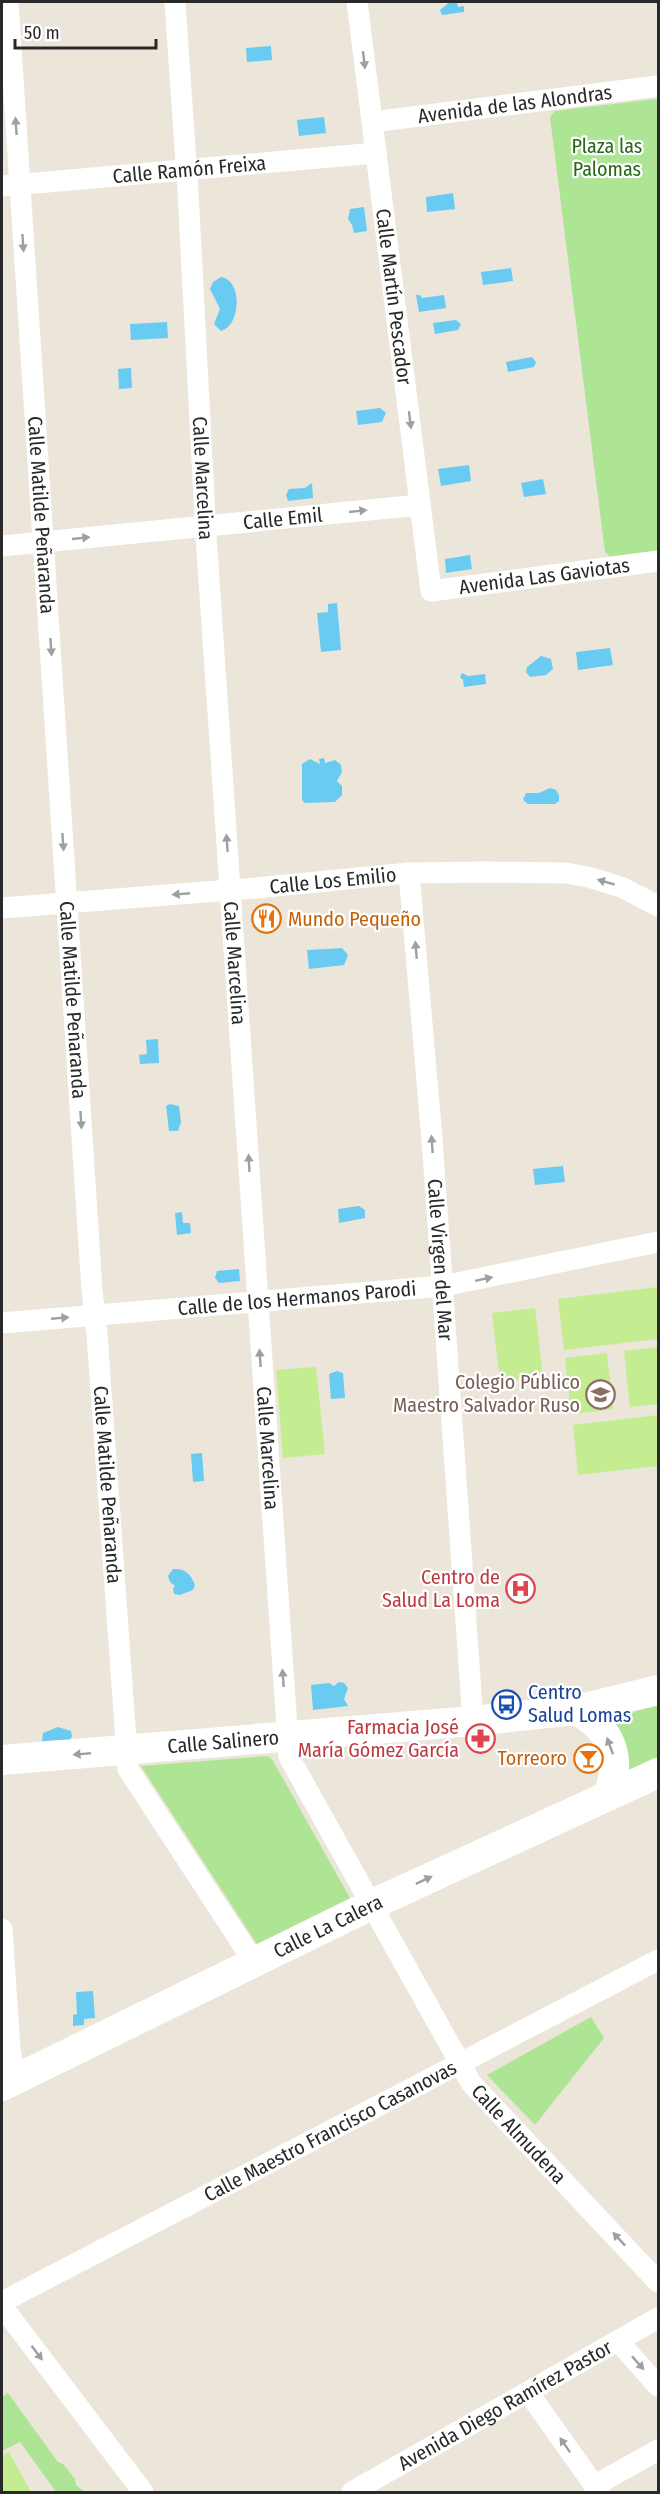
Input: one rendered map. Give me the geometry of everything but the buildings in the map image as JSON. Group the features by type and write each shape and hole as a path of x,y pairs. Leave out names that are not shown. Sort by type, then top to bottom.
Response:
{"main road":[{"name":"Calle Salinero","path":"2,1760 473,1721 576,1710 658,1690"},
{"path":"576,1710 589,1717 608,1739 615,1768 608,1796"},
{"name":"Calle La Calera","path":"11,2082 371,1905 658,1773"}],"street":[{"name":"Calle Matilde Peñaranda","path":"8,2 10,185 44,542 94,1315 128,1769 254,1962"},
{"name":"Calle Marcelina","path":"175,2 187,170 205,526 289,1757 371,1905"},
{"name":"Calle Martín Pescador","path":"357,2 431,591"},
{"name":"Avenida de las Alondras","path":"372,122 658,86"},
{"name":"Calle Ramón Freixa","path":"10,185 376,153"},
{"name":"Calle Emil","path":"2,546 420,505"},
{"name":"Avenida Las Gaviotas","path":"431,591 658,561"},
{"name":"Calle Los Emilio","path":"2,909 409,873 566,873 614,884 658,906"},
{"name":"Calle Virgen del Mar","path":"409,873 443,1286 473,1721"},
{"name":"Calle de los Hermanos Parodi","path":"2,1323 443,1286 658,1242"},
{"name":"Calle Almudena","path":"371,1905 471,2083 658,2282"},
{"path":"2,1929 13,2067 11,2082"},
{"name":"Calle Maestro Francisco Casanovas","path":"2,2304 658,1960"},
{"path":"2,2304 143,2493"},
{"name":"Avenida Diego Ramírez Pastor","path":"352,2493 658,2318"},
{"path":"618,2341 658,2385"},
{"path":"528,2392 596,2489 658,2450"}],"green space":[{"name":"Plaza las Palomas","path":"658,100 658,551 610,557 605,552 550,117 555,111"},
{"path":"658,1287 658,1339 564,1350 558,1299"},
{"path":"535,1308 543,1376 500,1381 492,1313"},
{"path":"658,1347 658,1404 630,1407 624,1351"},
{"path":"607,1353 613,1409 571,1414 565,1358"},
{"path":"316,1367 325,1454 283,1458 276,1370"},
{"path":"658,1415 658,1466 578,1475 573,1425"},
{"path":"658,1703 658,1764 623,1780 602,1717"},
{"path":"268,1756 272,1759 350,1898 257,1944 141,1766"},
{"path":"591,2017 604,2038 535,2125 487,2075"},
{"path":"8,2393 58,2462 63,2464 75,2479 76,2485 85,2492 56,2492 20,2442 2,2451 2,2397"},
{"path":"9,2452 31,2492 2,2492 2,2456"}],"water":[{"path":"450,2 457,2 458,7 464,6 464,12 442,15 440,10"},
{"path":"271,46 272,60 247,62 246,48"},
{"path":"324,117 326,133 299,136 297,120"},
{"path":"453,193 455,209 427,212 426,197"},
{"path":"364,207 367,231 354,233 348,219 350,209"},
{"path":"511,268 513,281 483,285 481,272"},
{"path":"221,277 233,286 237,303 233,321 221,331 214,324 220,309 210,289 213,282"},
{"path":"416,295 422,298 444,295 446,308 419,312"},
{"path":"456,320 461,324 458,330 435,334 433,323"},
{"path":"167,322 168,338 131,340 130,324"},
{"path":"532,357 536,362 534,367 508,372 506,362"},
{"path":"131,368 132,388 119,389 118,369"},
{"path":"380,408 386,413 382,422 358,425 356,411"},
{"path":"469,465 471,481 441,486 438,469"},
{"path":"543,479 546,494 524,497 521,483"},
{"path":"312,483 313,498 288,501 286,495 289,489 305,488"},
{"path":"470,555 472,569 446,573 445,559"},
{"path":"337,603 341,650 321,652 317,613 328,612 328,604"},
{"path":"610,648 613,665 578,670 576,652"},
{"path":"541,656 551,659 553,669 546,675 530,677 526,672 527,667"},
{"path":"462,673 468,676 485,674 486,684 464,687 460,677"},
{"path":"324,758 325,763 335,760 341,765 342,772 337,781 342,786 342,795 335,802 305,803 302,800 302,764 310,759 320,764 319,759"},
{"path":"550,788 556,790 559,795 559,801 555,804 528,804 523,800 526,793 539,793"},
{"path":"342,948 348,955 344,965 309,969 307,950"},
{"path":"158,1039 159,1063 140,1064 139,1055 147,1054 146,1040"},
{"path":"170,1104 179,1106 181,1122 178,1131 169,1131 166,1106"},
{"path":"563,1166 565,1182 535,1185 533,1169"},
{"path":"359,1206 365,1210 365,1218 339,1223 338,1209"},
{"path":"182,1212 183,1223 190,1223 191,1233 177,1235 175,1213"},
{"path":"239,1269 240,1281 219,1283 215,1278 217,1271"},
{"path":"337,1371 343,1373 345,1398 331,1399 329,1374"},
{"path":"202,1453 204,1481 193,1482 191,1454"},
{"path":"173,1569 184,1571 192,1578 195,1585 193,1590 180,1595 174,1594 175,1586 170,1582 168,1576"},
{"path":"339,1682 344,1683 348,1688 344,1699 348,1706 313,1710 311,1685 329,1683 334,1686"},
{"path":"58,1727 71,1731 70,1740 42,1741 43,1733"},
{"path":"93,1991 95,2018 84,2019 84,2025 73,2026 73,2015 77,2014 76,1992"}],"place":[{"name":"Mundo Pequeño","path":"267,919"},
{"name":"Colegio Público Maestro Salvador Ruso","path":"601,1394"},
{"name":"Centro de Salud La Loma","path":"521,1589"},
{"name":"Centro Salud Lomas","path":"507,1704"},
{"name":"Farmacia José María Gómez García","path":"480,1739"},
{"name":"Torreoro","path":"588,1758"}]}
